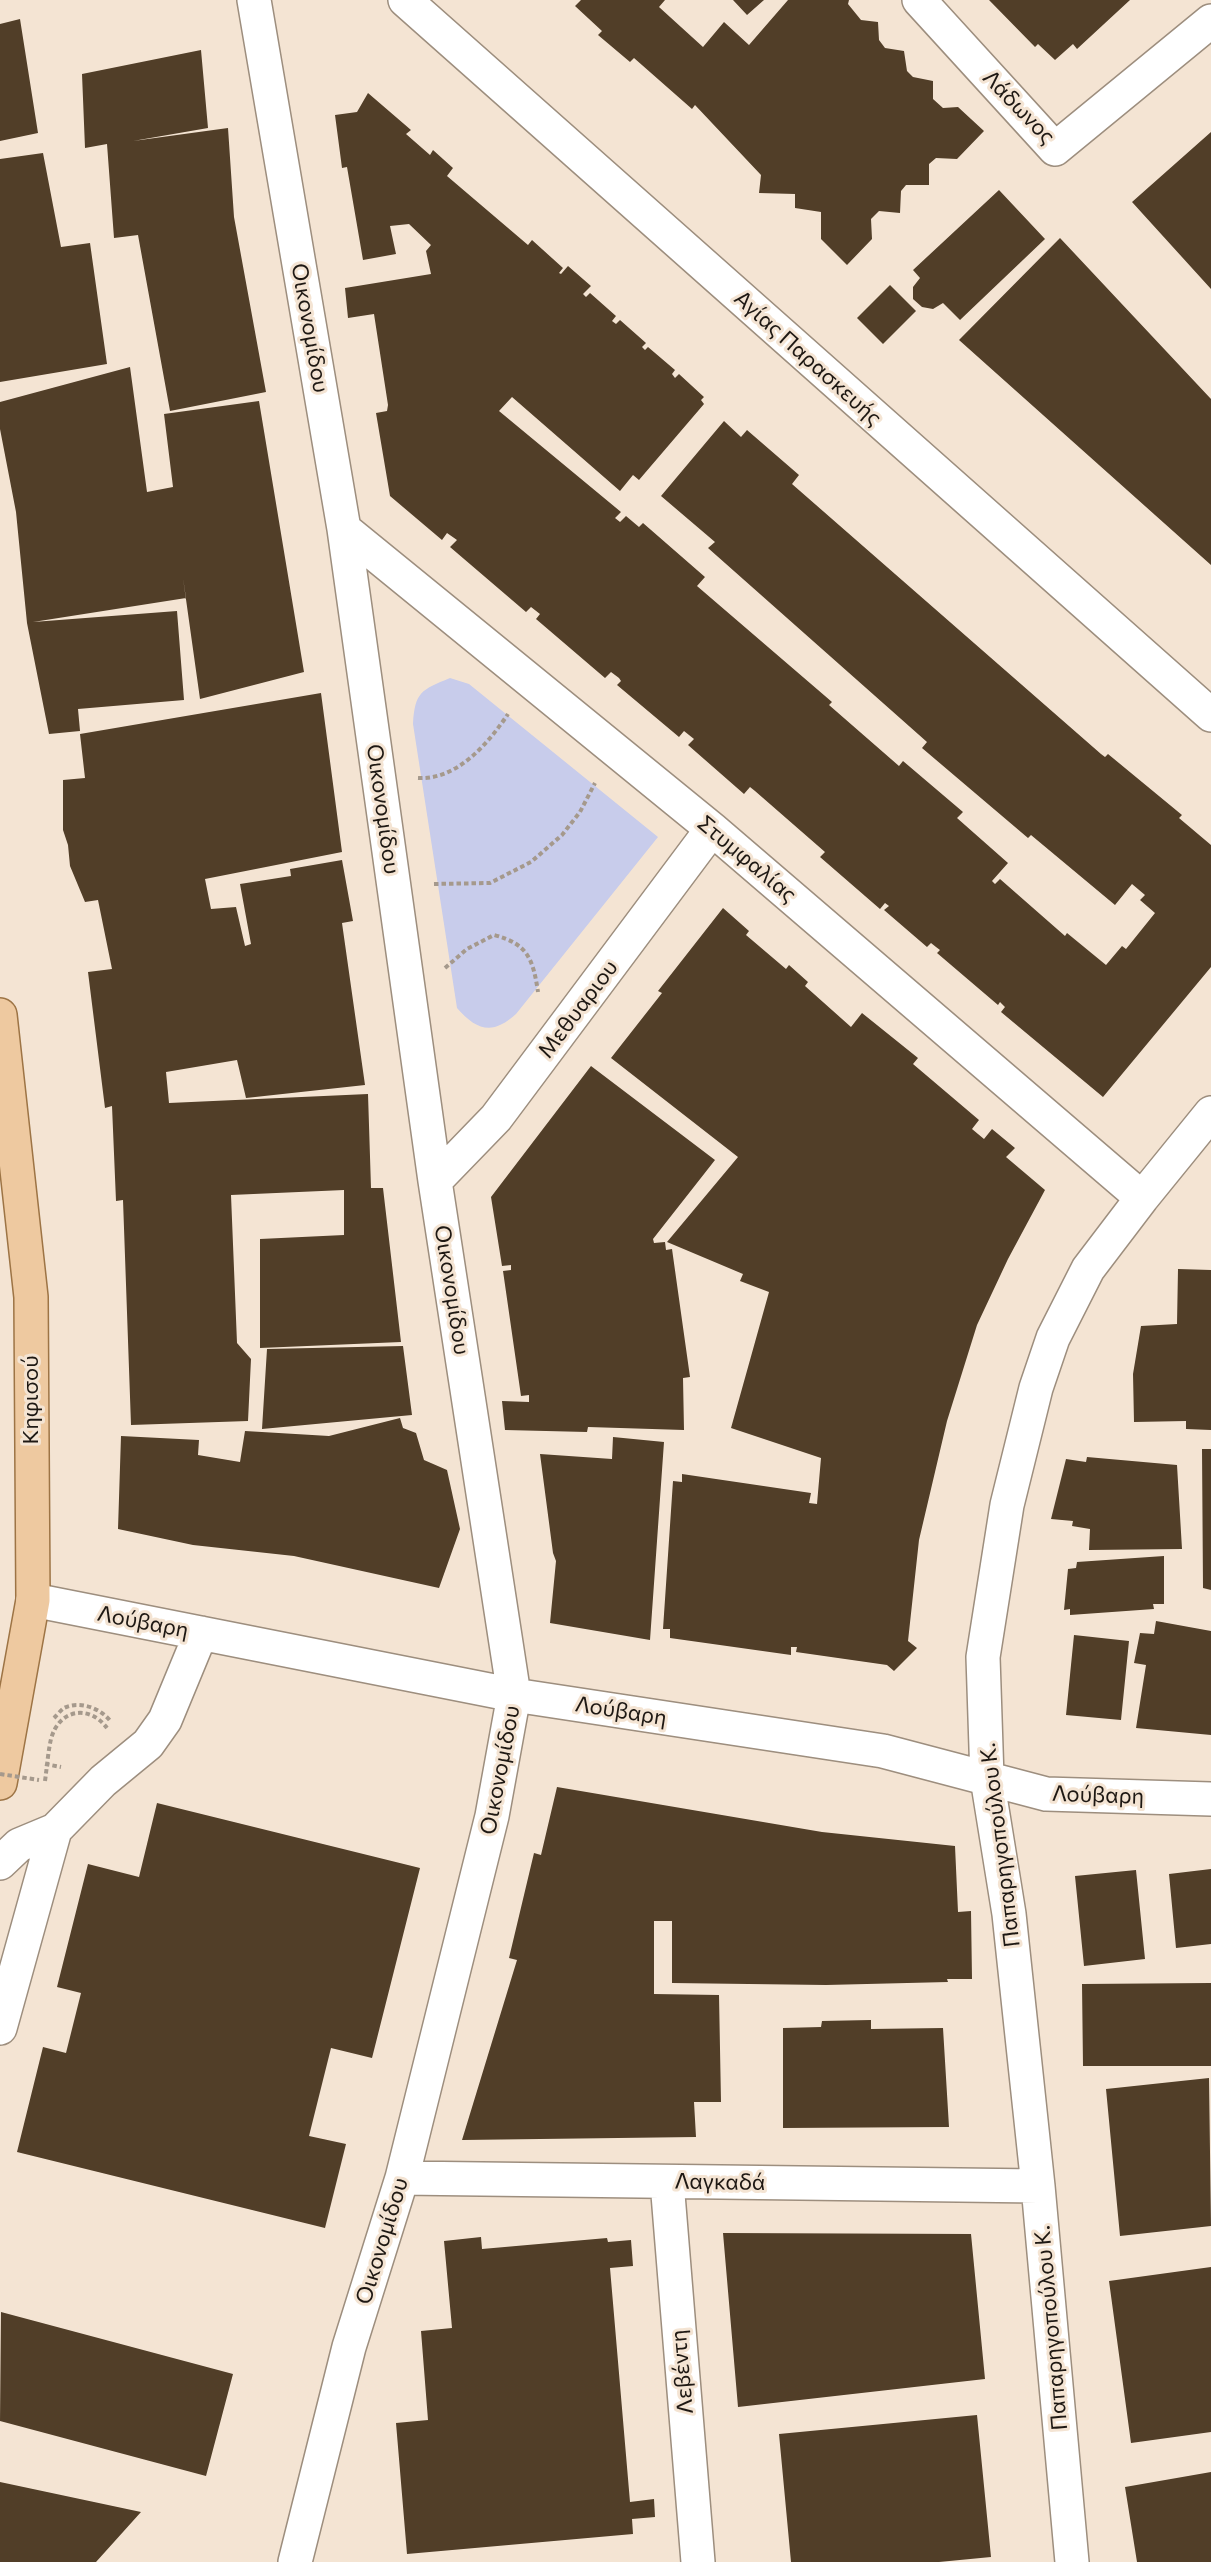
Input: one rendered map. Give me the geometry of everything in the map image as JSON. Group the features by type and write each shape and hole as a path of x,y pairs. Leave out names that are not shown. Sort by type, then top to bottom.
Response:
{"main road":[{"name":"Κηφισού","path":"0,1016 31,1297 33,1600 0,1783"}],"street":[{"name":"Οικονομίδου","path":"254,0 344,529 435,1181 514,1695 492,1816 402,2178 350,2347 295,2562"},
{"name":"Αγίας Παρασκευής","path":"405,0 1211,716"},
{"name":"Λάδωνος","path":"919,0 1055,150 1211,21"},
{"name":"Στυμφαλίας","path":"344,529 712,829 1142,1198"},
{"name":"Μεθυαριου","path":"435,1181 496,1118 712,829"},
{"name":"Παπαρηγοπούλου Κ.","path":"1072,2562 1038,2186 1008,1914 987,1778 983,1658 1007,1505 1036,1388 1053,1338 1088,1269 1211,1113"},
{"name":"Λούβαρη","path":"33,1600 514,1695 883,1751 1046,1794 1211,1800"},
{"path":"0,1863 19,1845 55,1830 103,1781 136,1755 160,1728 181,1685 201,1633"},
{"path":"0,2028 55,1830"},
{"name":"Λαγκαδά","path":"402,2178 1038,2186"},
{"name":"Λεβέντη","path":"667,2182 698,2562"}],"path":[{"path":"376,763 403,777 430,779 459,768 503,722 515,703 525,677"},
{"path":"392,875 422,884 490,883 531,862 562,835 580,812 598,778 610,746"},
{"path":"410,1001 467,949 494,935 512,940 525,951 534,966 538,993 537,1003"},
{"path":"38,1790 48,1730 52,1720 64,1708 79,1705 92,1708 106,1714 115,1728"},
{"path":"45,1784 51,1737 59,1723 69,1713 78,1711 88,1713 101,1720 108,1729"},
{"path":"47,1772 58,1773"},
{"path":"0,1774 39,1780"}],"shaded area":[{"path":"450,678 469,684 658,837 516,1014 500,1025 485,1028 471,1022 457,1008 413,724 416,705 421,694 426,689"}],"building":[{"path":"581,0 665,0 659,7 703,47 724,22 749,45 788,0 849,0 848,4 861,20 878,22 879,40 885,48 904,51 907,71 913,77 933,81 933,99 943,108 958,107 984,131 957,159 936,158 929,164 929,185 906,185 901,191 900,213 879,211 871,219 872,239 847,265 821,239 821,212 795,208 795,194 759,193 761,175 695,105 692,109 634,58 630,62 598,35 602,31 575,6"},
{"path":"733,0 764,0 747,15"},
{"path":"989,0 1130,0 1077,49 1073,44 1055,60 1038,44 1035,47"},
{"path":"20,19 38,133 0,141 0,24"},
{"path":"201,50 208,128 133,141 228,128 234,217 266,392 170,411 138,235 114,238 107,144 85,148 82,74"},
{"path":"368,93 411,130 406,134 430,155 433,150 453,168 447,176 528,245 532,240 563,268 559,273 561,274 568,266 591,286 583,294 586,297 590,293 616,316 612,321 616,324 620,320 646,343 642,347 645,350 648,347 675,370 672,374 675,378 679,374 704,397 701,400 704,404 639,480 633,475 620,491 512,397 499,411 621,512 615,518 620,522 626,516 639,527 643,523 705,577 697,586 832,702 829,705 899,766 903,761 963,812 957,818 1008,863 992,881 995,884 1000,879 1065,936 1067,933 1106,965 1122,946 1126,949 1155,913 1140,900 1145,895 1132,884 1115,905 1031,835 1028,838 922,748 927,742 708,548 715,542 661,496 724,421 741,437 747,430 799,475 792,484 1101,754 1105,757 1108,754 1182,815 1179,818 1211,845 1211,967 1103,1097 1001,1012 1005,1007 1000,1002 998,1005 937,953 940,950 931,943 927,947 884,910 889,906 885,903 880,909 820,857 825,852 755,791 750,787 744,794 688,745 694,739 684,731 679,737 617,685 621,681 611,672 605,678 536,619 540,614 531,607 526,612 450,547 457,540 447,533 442,540 390,496 376,413 387,411 388,405 374,314 348,318 345,288 431,274 426,251 431,245 409,224 390,226 396,254 363,260 347,167 342,168 335,115 357,112"},
{"path":"1211,132 1211,289 1132,202"},
{"path":"43,153 61,247 90,243 107,364 0,382 0,159"},
{"path":"999,190 1045,239 960,320 943,303 933,309 922,307 913,299 913,287 920,278 913,270"},
{"path":"1060,238 1211,399 1211,565 959,340"},
{"path":"890,285 916,311 883,344 857,318"},
{"path":"130,367 147,492 173,487 164,414 259,401 304,672 200,699 186,598 33,622 177,611 184,700 78,709 80,731 49,734 27,623 16,512 0,429 0,402"},
{"path":"321,693 342,852 205,879 211,909 236,907 245,946 251,944 240,884 291,876 290,869 342,860 353,921 342,923 365,1085 246,1098 237,1060 166,1072 169,1103 368,1094 371,1188 383,1188 401,1342 260,1348 260,1239 344,1235 344,1190 231,1195 237,1343 251,1359 248,1421 131,1425 123,1200 116,1201 112,1106 105,1108 88,972 112,969 98,900 85,902 70,866 68,845 63,830 63,780 85,778 80,734"},
{"path":"723,908 749,931 746,935 786,969 789,965 808,982 805,986 851,1027 862,1013 918,1058 913,1064 979,1120 972,1129 984,1139 992,1129 1015,1148 1006,1157 1045,1190 1008,1259 977,1325 947,1421 919,1540 908,1641 917,1648 894,1671 887,1665 796,1652 797,1647 791,1647 791,1655 670,1638 670,1629 663,1629 673,1481 682,1482 682,1474 811,1493 809,1503 817,1504 821,1458 731,1428 769,1292 740,1281 743,1274 667,1242 738,1157 611,1058 662,993 658,991"},
{"path":"591,1066 715,1160 653,1239 654,1243 665,1242 666,1250 672,1249 690,1377 683,1378 684,1430 588,1427 587,1432 505,1430 502,1401 529,1402 529,1395 521,1396 503,1271 511,1270 511,1265 502,1266 491,1197"},
{"path":"1178,1269 1211,1270 1211,1430 1186,1429 1186,1421 1134,1422 1133,1374 1141,1326 1177,1324"},
{"path":"403,1346 412,1415 262,1429 267,1349"},
{"path":"400,1418 403,1428 416,1433 424,1460 447,1470 460,1529 439,1588 294,1556 193,1545 118,1529 121,1436 199,1440 198,1455 240,1462 245,1431 329,1436"},
{"path":"613,1437 664,1442 650,1640 550,1623 556,1561 540,1454 612,1459"},
{"path":"1202,1449 1211,1449 1211,1590 1203,1588"},
{"path":"1087,1457 1177,1465 1182,1549 1089,1550 1090,1529 1072,1526 1073,1521 1051,1519 1066,1459 1086,1462"},
{"path":"1164,1556 1164,1604 1153,1604 1154,1609 1070,1615 1070,1609 1064,1610 1068,1569 1076,1568 1077,1562"},
{"path":"1156,1621 1211,1631 1211,1735 1136,1728 1146,1665 1134,1663 1140,1633 1154,1634"},
{"path":"1074,1635 1129,1641 1121,1720 1066,1715"},
{"path":"557,1787 822,1832 955,1846 958,1912 971,1911 972,1979 947,1979 948,1982 826,1985 672,1983 672,1921 654,1921 654,1994 719,1995 721,2102 694,2102 696,2137 462,2140 517,1960 509,1958 534,1853 541,1855"},
{"path":"157,1803 420,1868 372,2058 331,2048 309,2136 346,2144 325,2228 17,2152 43,2047 66,2053 81,1993 57,1987 88,1864 139,1877"},
{"path":"1211,1869 1211,1944 1176,1948 1169,1874"},
{"path":"1136,1870 1145,1959 1084,1966 1075,1876"},
{"path":"1211,1983 1211,2066 1083,2066 1082,1984"},
{"path":"871,2020 871,2029 943,2028 949,2127 783,2128 783,2028 821,2027 822,2021"},
{"path":"1209,2078 1211,2226 1120,2236 1106,2089"},
{"path":"723,2233 971,2234 985,2379 738,2407"},
{"path":"481,2237 482,2249 607,2238 608,2242 631,2240 633,2266 610,2268 630,2502 654,2499 655,2517 632,2519 633,2534 407,2554 396,2423 428,2420 421,2331 452,2328 444,2241"},
{"path":"1211,2267 1211,2432 1131,2443 1109,2281"},
{"path":"1,2312 233,2374 206,2476 0,2421"},
{"path":"977,2415 991,2557 939,2562 791,2562 779,2434"},
{"path":"1211,2472 1211,2562 1137,2562 1125,2487"},
{"path":"0,2482 141,2512 96,2562 0,2562"}]}
